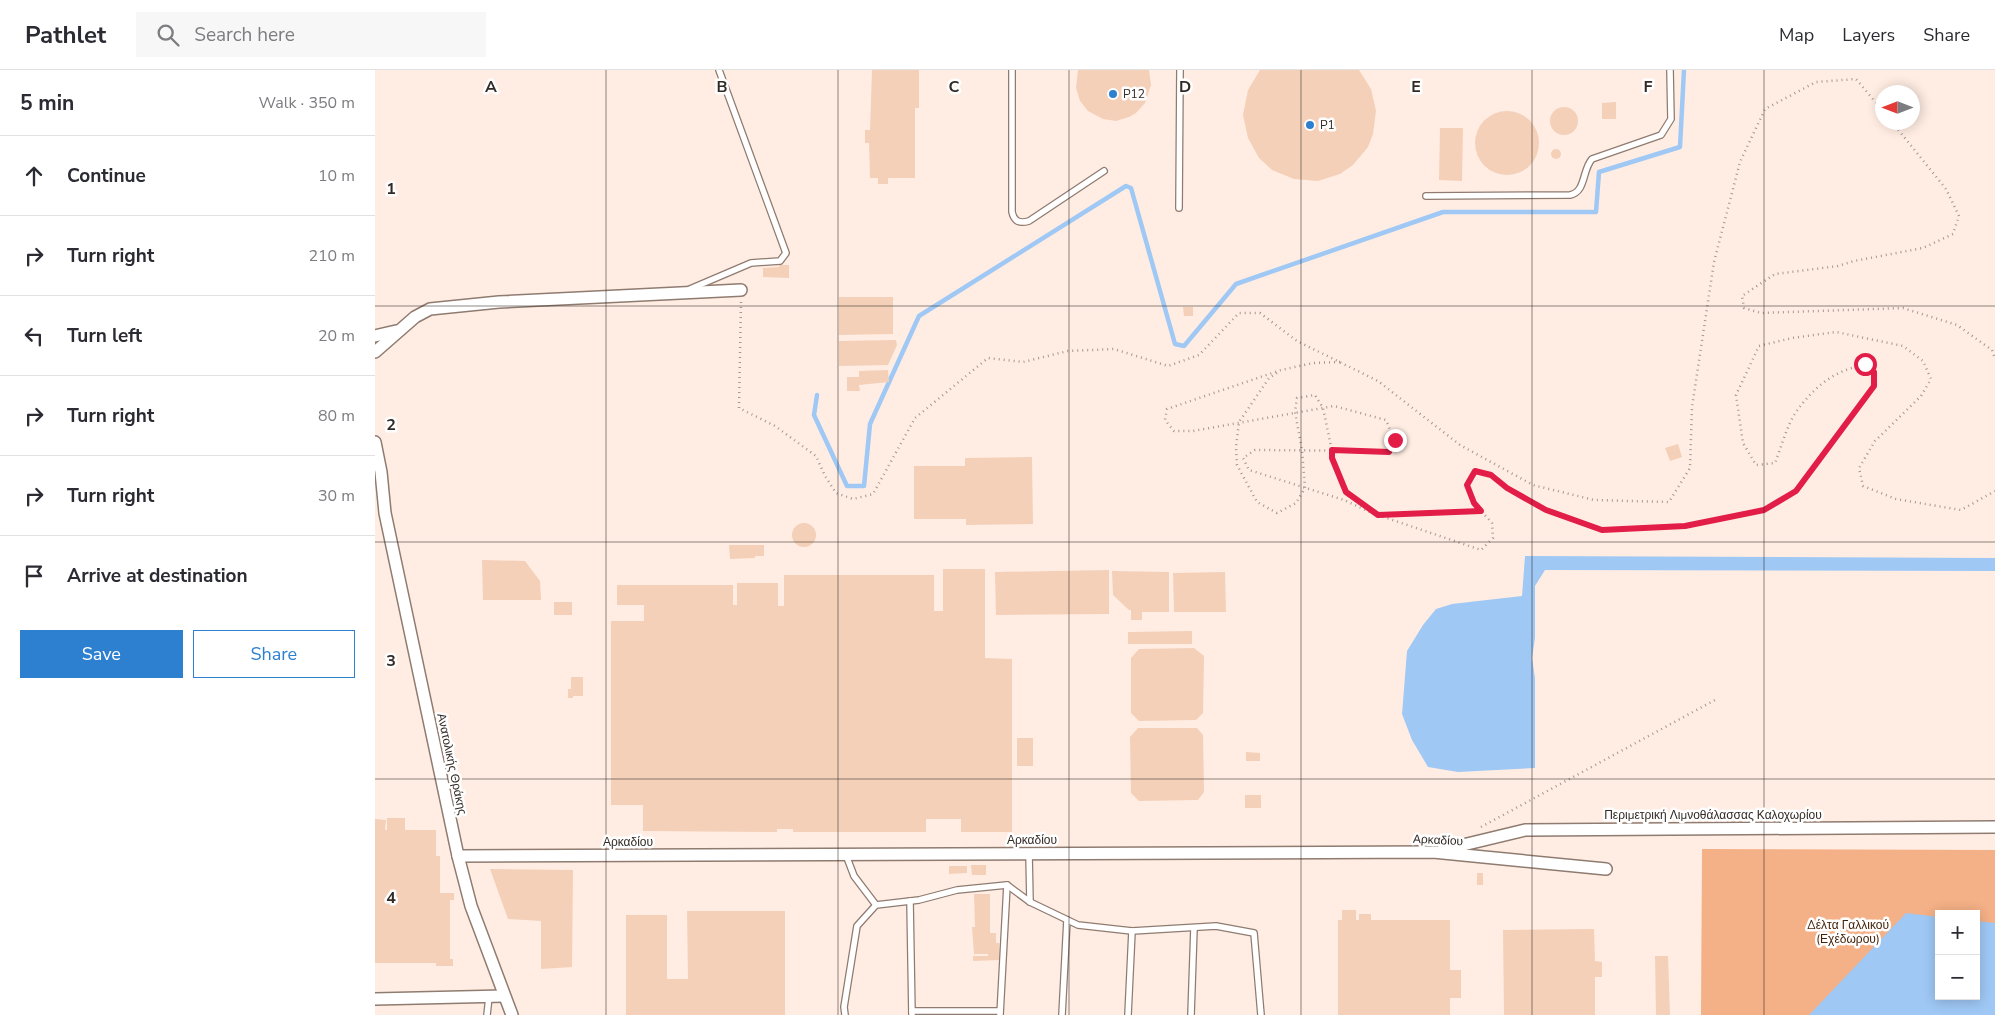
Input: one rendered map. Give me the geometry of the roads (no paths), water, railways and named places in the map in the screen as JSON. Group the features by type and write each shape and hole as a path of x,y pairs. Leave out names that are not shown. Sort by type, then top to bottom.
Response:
{"street":[{"path":"375,352 415,317 430,309 499,302 741,290"},
{"path":"375,336 398,331"},
{"name":"Ανατολικής Θράκης","path":"375,442 381,472 385,514 458,856 471,906 512,1015"},
{"name":"Ανατολικής Θράκης","path":"375,492 385,514"},
{"name":"Περιμετρική Λιμνοθάλασσας Καλοχωρίου","path":"1433,852 1525,830 1995,827"},
{"name":"Αρκαδίου","path":"458,856 1433,852 1606,869"},
{"path":"375,999 504,996"}],"lane":[{"path":"679,294 751,263 780,262 786,253 719,70"},
{"path":"1012,70 1011,212 1013,217 1023,223 1029,221 1104,171"},
{"path":"1179,208 1180,70"},
{"path":"1426,196 1570,195 1577,193 1581,188 1587,166 1592,160 1661,135 1671,118 1670,70"},
{"path":"1029,854 1030,902"},
{"path":"846,855 854,876 876,905"},
{"path":"910,901 912,1013 1000,1013 1007,885"},
{"path":"845,1015 844,1007 857,926 876,905 910,901 957,890 1007,885 1030,902 1078,925 1132,931 1215,926 1254,933 1261,1015"},
{"path":"1062,1015 1067,920"},
{"path":"1191,1015 1194,928"},
{"path":"1128,1015 1132,931"},
{"path":"487,1015 489,997"}],"water":[{"path":"1525,556 1995,558 1995,571 1545,570 1535,586 1535,638 1532,658 1535,678 1535,768 1458,772 1428,767 1412,740 1402,714 1407,651 1423,625 1436,609 1452,604 1522,596"},
{"path":"1906,913 1935,917 1935,1000 1980,1000 1980,921 1995,923 1995,1015 1809,1015"}],"waterway":[{"path":"817,395 814,415 847,486 864,486 870,424 919,316 1126,186 1131,188 1175,344 1184,346 1236,284 1443,212 1596,212 1599,172 1680,147 1684,70"}],"place":[{"name":"P12","path":"1113,94"},
{"name":"P1","path":"1310,125"}],"park label":[{"name":"Δέλτα Γαλλικού (Εχέδωρου)","path":"1848,932"}]}
